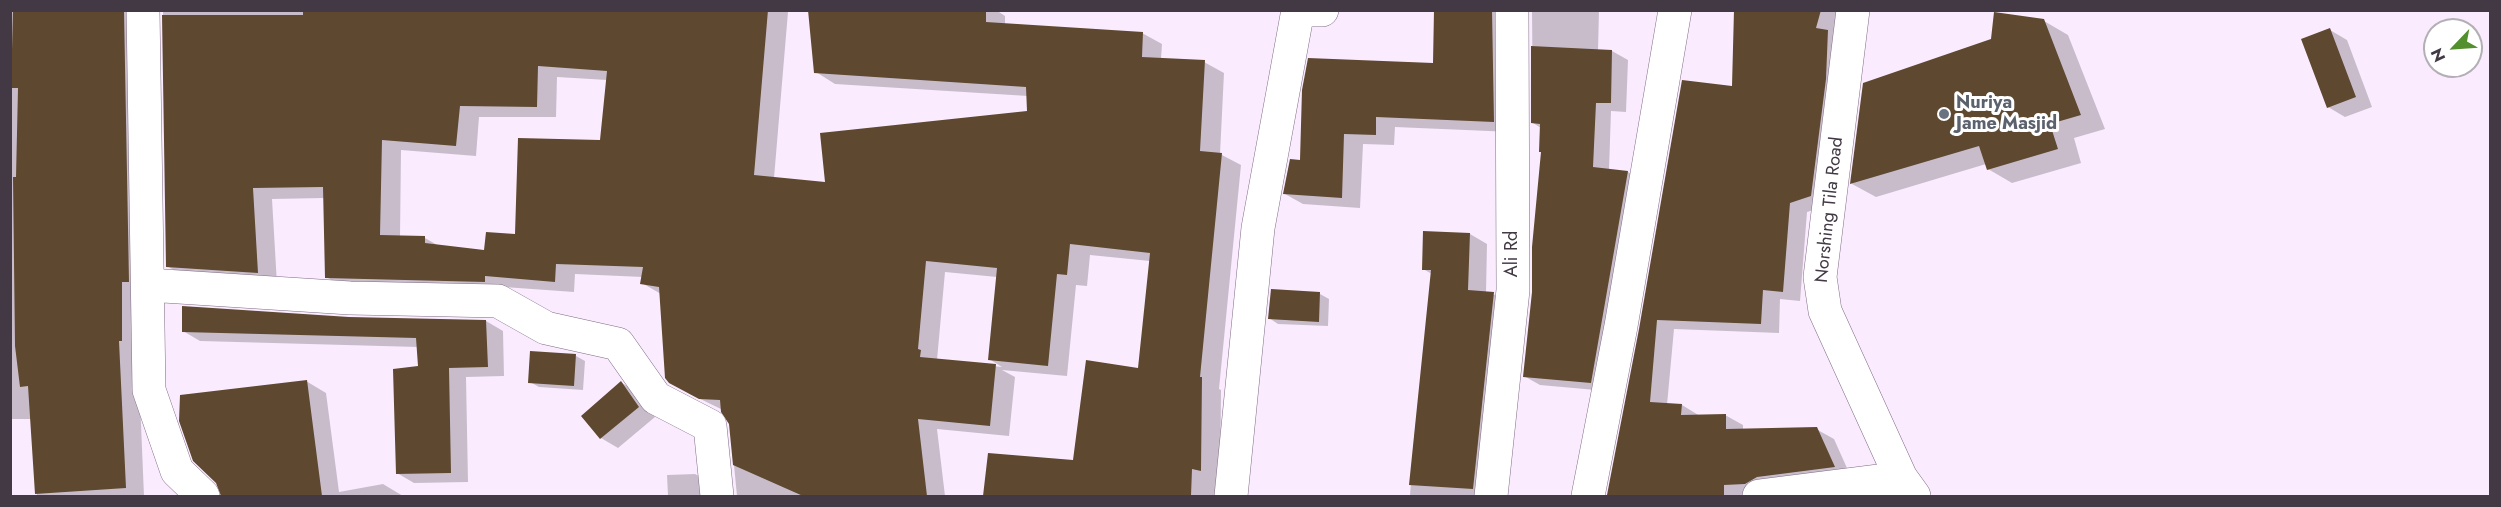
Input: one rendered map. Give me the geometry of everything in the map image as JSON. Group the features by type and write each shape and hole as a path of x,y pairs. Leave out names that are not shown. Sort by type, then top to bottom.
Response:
{"street":[{"path":"143,10 149,390 177,471 203,496"},
{"path":"1231,496 1258,228 1298,10 1322,10"},
{"name":"Ali Rd","path":"1491,496 1513,290 1512,10"},
{"path":"1588,496 1623,314 1675,10"},
{"name":"Norshing Tila Road","path":"1853,10 1820,277 1825,310 1908,487"},
{"path":"148,285 350,298 498,301 546,328 618,344 656,398 710,426 717,496"},
{"path":"1759,496 1908,487"}],"building":[{"path":"13,10 124,10 129,282 122,282 122,341 119,341 126,488 35,494 28,386 20,387 15,346 13,177 16,177 18,88 11,88"},
{"path":"303,10 768,10 754,175 825,182 820,133 1027,111 1026,87 814,73 808,10 986,10 986,22 1143,32 1142,57 1205,60 1200,151 1222,153 1200,377 1202,377 1201,471 1192,469 1191,496 983,496 988,453 1073,460 1086,360 1138,368 1150,253 1070,244 1067,275 1057,274 1048,366 988,360 997,268 926,261 918,349 921,350 920,357 996,364 990,426 918,419 927,496 803,496 733,465 729,424 721,412 720,400 699,399 669,383 665,378 659,287 640,284 643,267 556,264 555,282 485,276 485,282 325,278 323,187 253,188 258,273 166,267 162,15 303,15","holes":["538,66 607,71 600,140 518,138 515,234 486,232 484,250 425,243 425,236 380,235 382,140 456,146 460,106 537,107"]},
{"path":"1434,10 1492,10 1494,122 1376,117 1376,135 1344,134 1342,198 1283,194 1290,159 1300,160 1302,90 1308,58 1433,63"},
{"path":"1734,10 1821,10 1816,28 1828,30 1826,79 1811,196 1790,203 1783,292 1763,290 1761,324 1657,320 1650,402 1682,404 1681,415 1726,414 1726,429 1817,427 1835,467 1757,477 1745,484 1724,485 1724,496 1607,495 1639,329 1682,80 1732,86"},
{"path":"1994,12 2044,19 2081,115 2050,124 2058,149 1987,170 1979,146 1850,184 1863,83 1991,39"},
{"path":"2330,28 2356,97 2327,108 2301,39"},
{"path":"1531,46 1612,50 1611,103 1596,103 1593,167 1628,171 1591,383 1523,377 1532,292 1532,247 1541,152 1539,152 1540,124 1531,123"},
{"path":"1423,231 1470,233 1468,290 1494,292 1473,489 1409,485 1431,270 1422,270"},
{"path":"1271,289 1320,292 1319,322 1268,319"},
{"path":"182,306 349,317 486,320 488,367 449,368 451,473 396,474 393,369 418,366 416,338 182,332"},
{"path":"530,351 576,354 574,386 528,383"},
{"path":"307,380 322,496 221,496 216,483 193,461 179,421 180,395"},
{"path":"621,381 639,407 600,439 581,416"}],"place":[{"name":"Nuriya Jame Masjid","path":"1944,114"}]}
